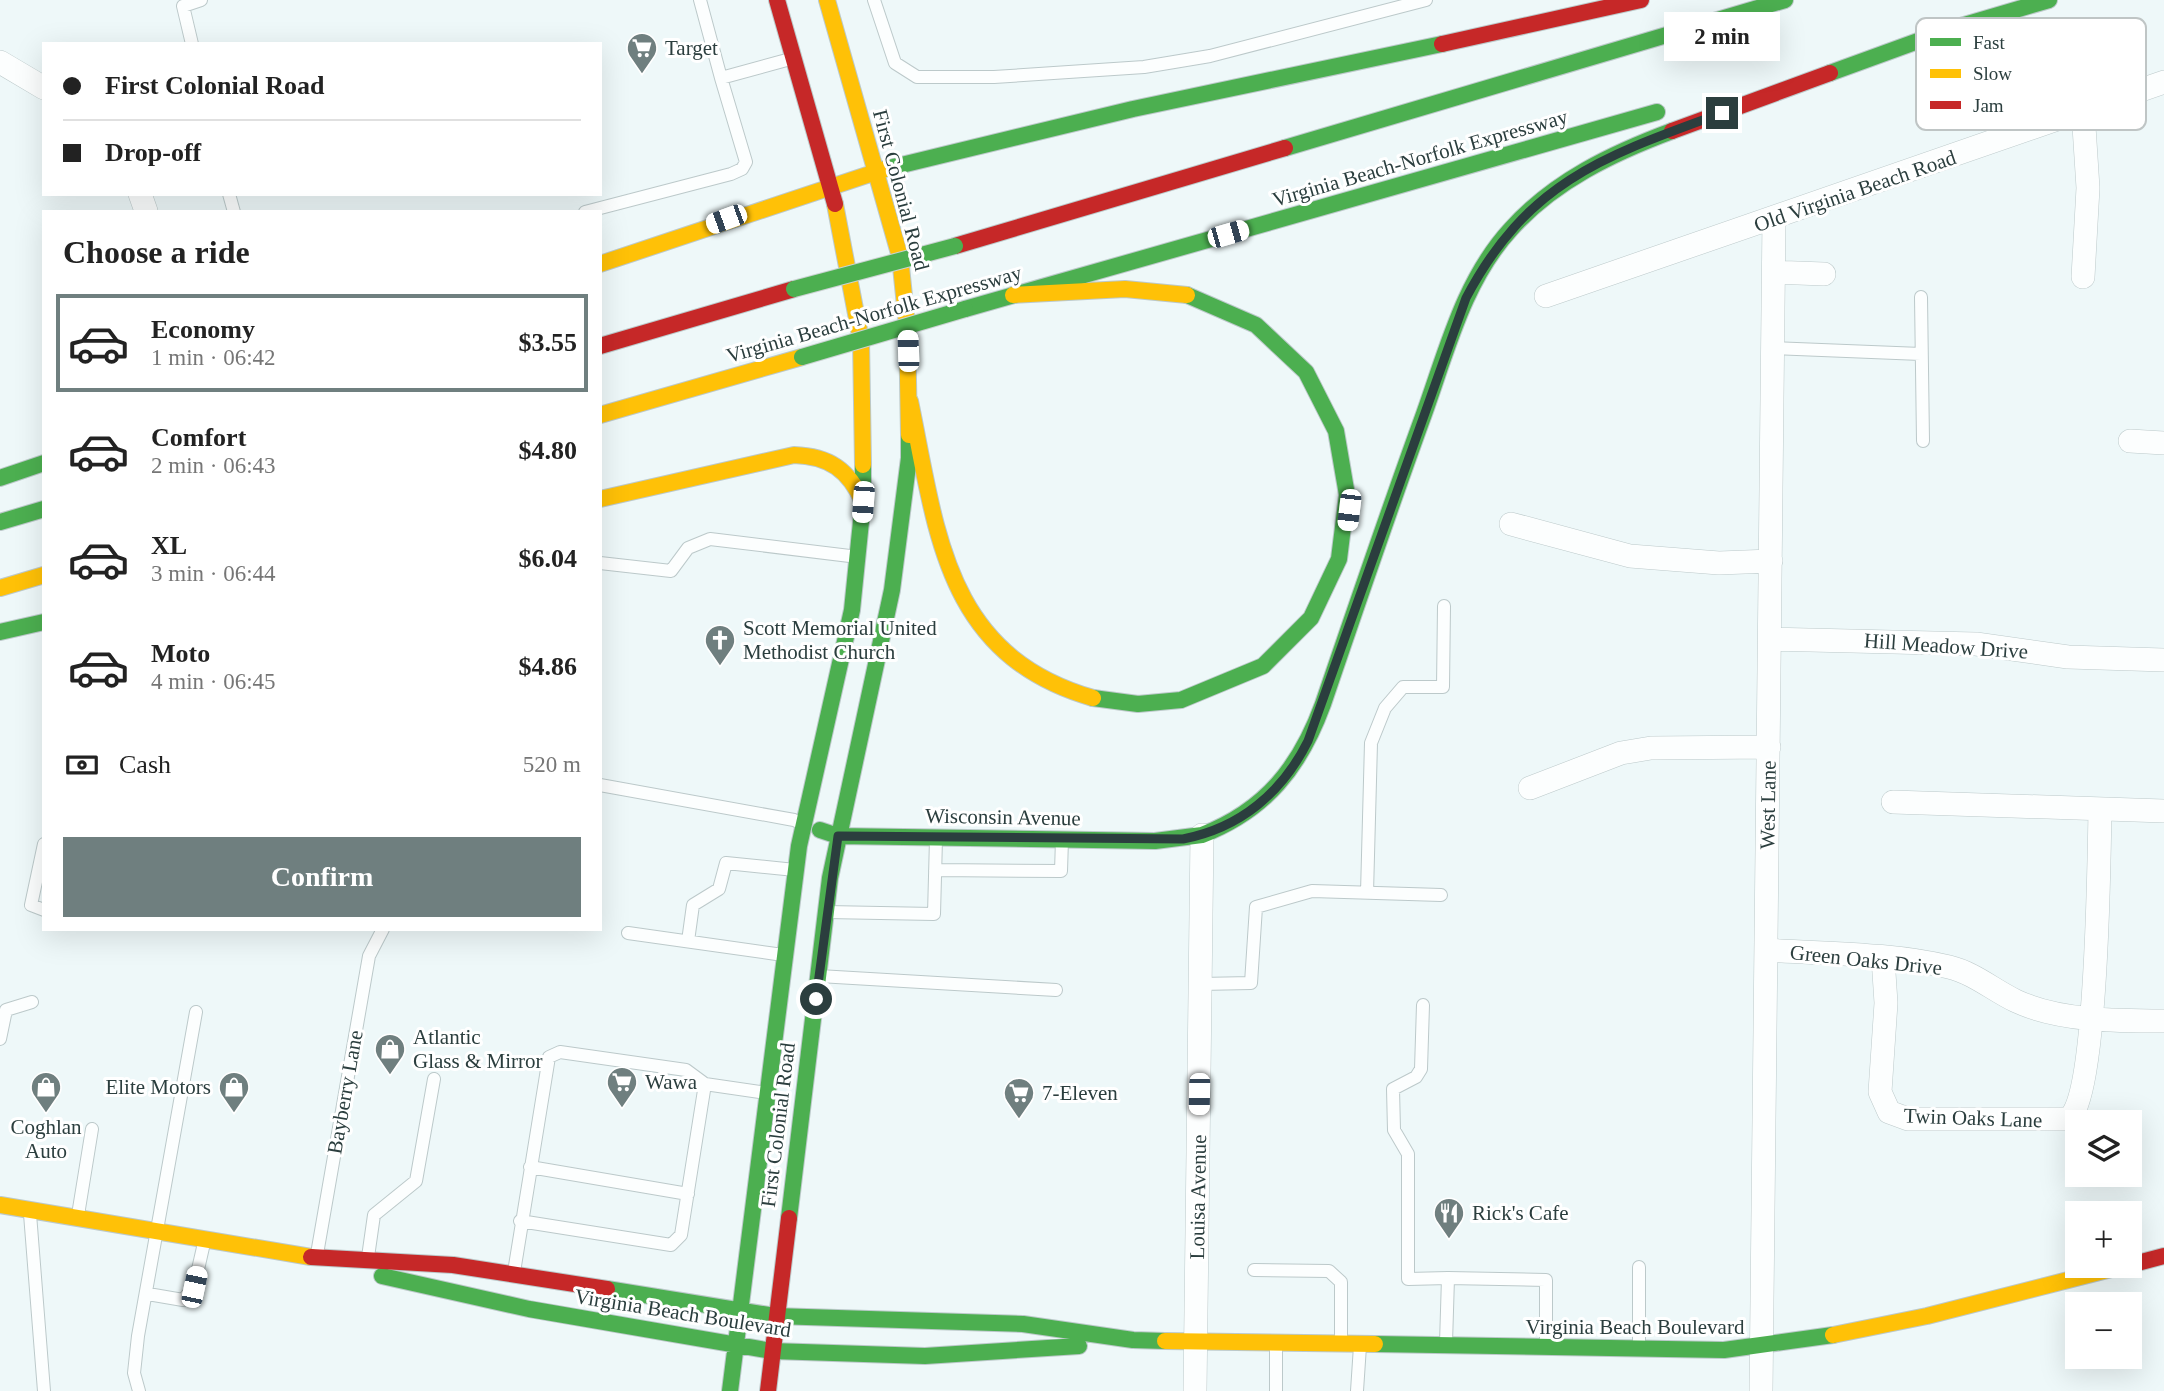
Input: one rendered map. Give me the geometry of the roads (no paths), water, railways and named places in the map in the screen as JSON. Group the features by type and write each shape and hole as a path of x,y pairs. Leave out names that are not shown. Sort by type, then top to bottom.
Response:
{"main road":[{"name":"First Colonial Road","path":"730,1391 796,870 852,610 863,502 861,340 831,185 777,0"},
{"name":"First Colonial Road","path":"768,1391 775,1316 838,836 897,556 909,458 905,292 900,257 827,0"},
{"path":"602,263 876,171 1132,108 1309,74 1641,0"},
{"name":"Virginia Beach-Norfolk Expressway","path":"602,345 794,289 955,246 1785,0"},
{"path":"1988,18 2049,0"},
{"path":"1737,89 1916,39"},
{"name":"Wisconsin Avenue","path":"804,825 838,836 1155,841 1202,835 1228,826 1264,801 1284,780 1305,748 1466,298 1492,253 1526,213 1571,176 1620,150 1916,42"},
{"name":"Virginia Beach-Norfolk Expressway","path":"602,414 1670,108"},
{"path":"909,401 938,533 953,578 980,626 1002,650 1033,673 1063,689 1091,698 1122,704 1153,704 1211,692 1242,679 1265,666 1289,643 1318,607 1336,570 1349,510 1343,450 1334,421 1307,373 1269,334 1240,315 1186,294 1145,290 1013,295"},
{"path":"602,499 794,455 811,455 827,458 847,472 863,502"},
{"path":"0,478 42,464"},
{"path":"0,522 42,510"},
{"path":"0,588 42,576"},
{"path":"0,632 42,622"},
{"name":"Virginia Beach Boulevard","path":"0,1205 316,1258 453,1265 512,1290 736,1346 772,1351 989,1353 1133,1340"},
{"name":"Virginia Beach Boulevard","path":"2142,1262 2164,1256"},
{"name":"Virginia Beach Boulevard","path":"316,1258 448,1294 512,1290 775,1316 1023,1324 1133,1340 1639,1350 1761,1347 1911,1319 2076,1278"}],"street":[{"path":"0,62 42,87"},
{"name":"Old Virginia Beach Road","path":"2146,88 2164,82"},
{"name":"Old Virginia Beach Road","path":"1546,296 2029,130"},
{"path":"2083,277 2088,188 2084,130"},
{"name":"West Lane","path":"1761,1391 1774,219"},
{"path":"1774,272 1824,274"},
{"path":"2130,442 2164,443"},
{"path":"1511,524 1630,556 1719,563 1771,561"},
{"name":"Hill Meadow Drive","path":"1770,639 1976,644 2068,657 2164,660"},
{"path":"1530,788 1621,753 1651,748 1769,747"},
{"path":"1893,802 2164,811"},
{"name":"Twin Oaks Lane","path":"1883,958 1886,1003 1880,1091 1882,1102 1899,1118 2069,1119 2079,1105 2092,1017 2100,810"},
{"name":"Louisa Avenue","path":"1195,1391 1202,835"},
{"name":"Green Oaks Drive","path":"1767,950 1883,958 1948,967 1967,973 2016,1001 2041,1010 2092,1017 2164,1021"}],"lane":[{"path":"192,42 182,3 201,0"},
{"path":"593,210 731,174 742,169 746,162 700,0"},
{"path":"874,0 889,51 905,72 917,77 994,77 1104,72 1210,56 1426,0"},
{"path":"721,78 794,58"},
{"path":"1921,297 1923,441"},
{"path":"1773,348 1921,354"},
{"path":"602,563 671,571 688,548 710,539 859,556"},
{"path":"1367,893 1371,743 1385,708 1404,687 1443,687 1444,606"},
{"path":"602,785 794,820 804,825"},
{"path":"827,912 934,914 936,836"},
{"path":"935,870 1061,871 1062,838"},
{"path":"42,853 31,905 42,909"},
{"path":"688,941 692,905 719,888 726,863 796,870"},
{"path":"1200,984 1251,983 1256,907 1312,891 1441,895"},
{"name":"Bayberry Lane","path":"316,1258 369,956 382,931"},
{"path":"628,933 785,955"},
{"path":"818,976 1056,990"},
{"path":"0,1039 6,1010 32,1002"},
{"path":"1423,1005 1421,1069 1416,1077 1393,1089 1394,1130 1408,1154 1408,1279 1546,1280 1546,1348"},
{"path":"139,1391 134,1373 195,1012"},
{"path":"512,1290 520,1221 549,1057 560,1052 686,1070 705,1084 768,1093"},
{"path":"367,1261 374,1215 416,1181 434,1079"},
{"path":"520,1221 671,1245 681,1235 705,1084"},
{"path":"77,1219 92,1129"},
{"path":"530,1167 688,1194"},
{"path":"30,1210 44,1391"},
{"path":"148,1294 183,1300 194,1287 204,1241"},
{"path":"1639,1267 1639,1350"},
{"path":"1254,1270 1329,1271 1341,1282 1341,1345"},
{"path":"1446,1346 1448,1279"},
{"path":"1276,1343 1276,1391"},
{"path":"1357,1391 1360,1345"}],"place":[{"name":"Target","path":"642,75"},
{"name":"Scott Memorial United Methodist Church","path":"720,667"},
{"name":"Atlantic Glass & Mirror","path":"390,1076"},
{"name":"Wawa","path":"622,1109"},
{"name":"Coghlan Auto","path":"46,1114"},
{"name":"Elite Motors","path":"234,1114"},
{"name":"7-Eleven","path":"1019,1120"},
{"name":"Rick's Cafe","path":"1449,1240"}]}
